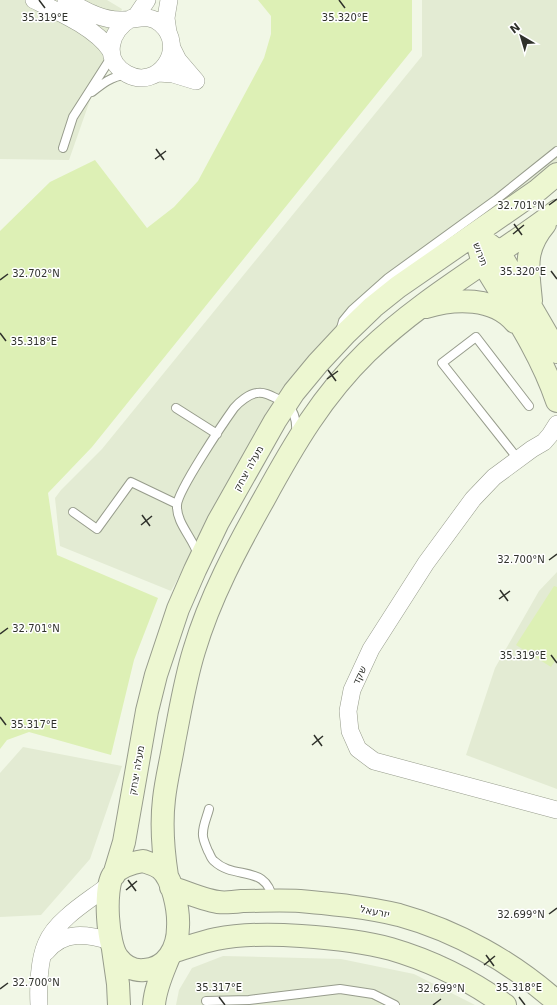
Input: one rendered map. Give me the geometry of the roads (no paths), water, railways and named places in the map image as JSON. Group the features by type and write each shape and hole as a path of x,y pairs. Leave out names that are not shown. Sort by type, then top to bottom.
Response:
{"main road":[{"name":"מעלה יצחק","path":"111,880 124,842 146,717 156,675 178,609 218,522 257,452 294,392 336,343 373,307 398,287 538,190 557,174"},
{"path":"154,1005 154,998 159,980 178,936 178,923 169,882 162,830 164,800 177,727 194,651 205,619 244,535 291,450 317,409 339,382 392,329 415,311 556,212"},
{"path":"532,310 528,260 532,245 540,230 556,212"},
{"name":"תירוש","path":"474,234 532,310 552,360 557,401"},
{"name":"תירוש","path":"491,258 532,344 552,360"},
{"path":"415,311 432,305 452,302 474,301 489,305 500,310 513,320 532,344"},
{"path":"119,1005 118,984 110,937 108,896 111,880 122,867 143,861 152,863 160,868 169,882"},
{"name":"יזרעאל","path":"169,882 217,902 273,900 334,904 399,915 432,926 464,940 497,958 536,984 557,1002"},
{"path":"112,945 118,958 128,967 138,970 151,970 161,966 170,955 216,939 245,936 281,935 330,938 390,949 449,971 505,1005"}],"street":[{"path":"34,0 94,32 105,42 112,53"},
{"path":"66,0 95,15 108,19 122,20 141,17 151,18 160,23 170,40 178,60 196,81 173,74 158,73"},
{"path":"147,0 133,18 123,23 116,31 112,41 114,61 120,69 129,75 139,78 149,77 158,73 170,58 170,40 166,18 169,0"},
{"name":"שקד","path":"557,424 544,442 518,459 494,478 473,499 426,563 376,643 352,690 348,711 350,731 358,749 374,761 557,810"},
{"name":"שקד","path":"532,449 543,446 557,447"},
{"path":"39,1005 38,989 41,965 46,944 55,929 67,916 111,880"},
{"path":"41,965 46,953 53,944 63,938 87,935 112,945"}],"lane":[{"path":"63,148 73,117 112,53"},
{"path":"85,98 100,85 117,76 129,75"},
{"path":"336,343 343,321 352,310 388,278 497,199 557,150"},
{"path":"518,459 442,363 476,337 529,406"},
{"path":"200,560 179,516 177,504 186,484 235,407 247,397 256,393 263,393 287,404 295,415 296,424 296,432 291,450"},
{"path":"176,408 217,434"},
{"path":"74,512 97,529 131,482 177,504"},
{"path":"209,809 202,834 213,861 229,870 259,876 272,890 273,900"},
{"path":"206,1001 246,1002 340,989 373,994 395,1005"}]}
